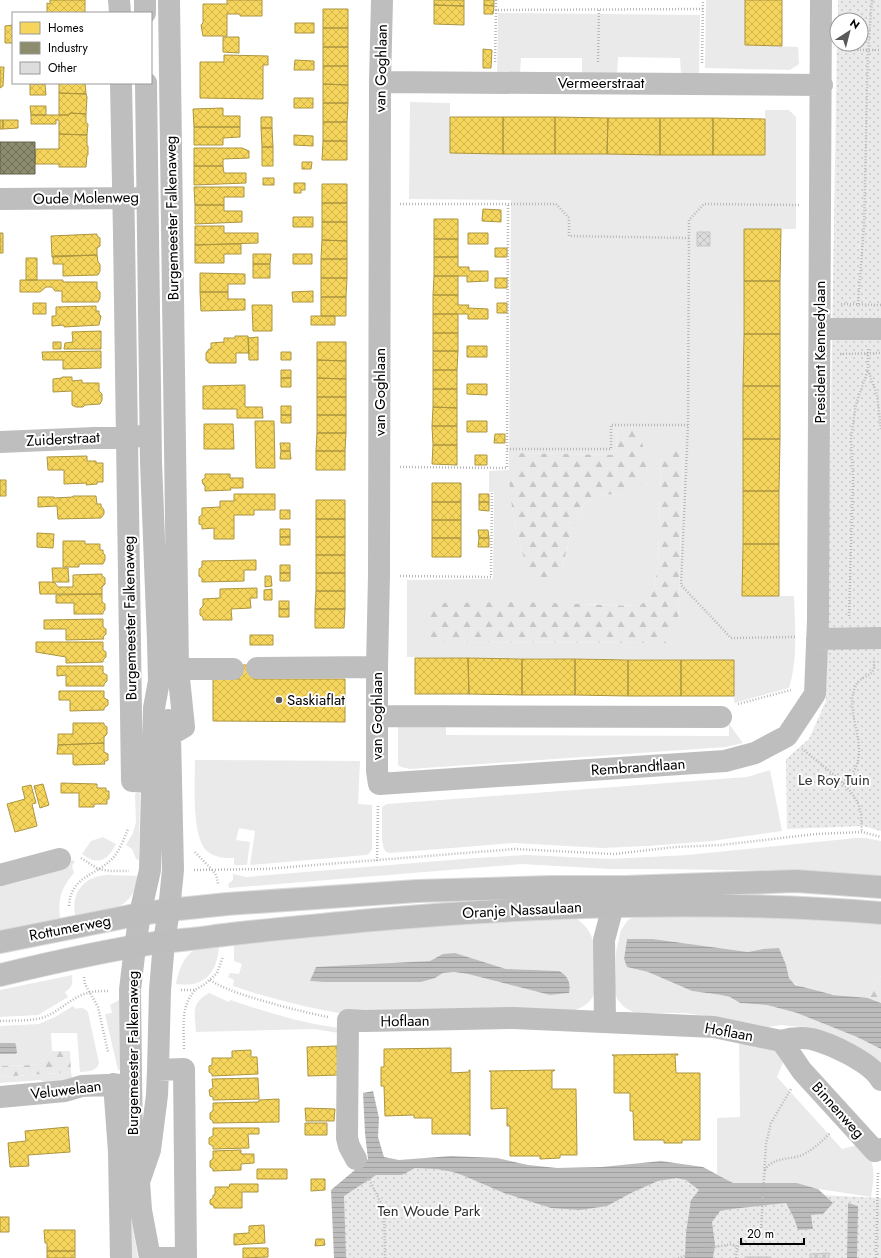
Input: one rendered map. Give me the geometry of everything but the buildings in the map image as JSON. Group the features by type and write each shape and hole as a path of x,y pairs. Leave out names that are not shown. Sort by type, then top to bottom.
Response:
{"main road":[{"name":"Oranje Nassaulaan","path":"140,914 227,904 417,891 550,887 625,887 796,881 881,887"},
{"name":"Oranje Nassaulaan","path":"135,947 164,942 273,930 426,915 540,909 613,906 736,906 836,909 881,913"},
{"name":"Rottumerweg","path":"0,942 140,914"},
{"name":"Rottumerweg","path":"0,975 71,958 135,947"}],"street":[{"path":"119,0 120,12"},
{"path":"145,0 145,12"},
{"name":"Burgemeester Falkenaweg","path":"169,0 160,76 171,198 178,669 184,727 170,735"},
{"name":"van Goghlaan","path":"379,784 377,771 377,667 380,467 380,82 382,0"},
{"name":"President Kennedylaan","path":"808,638 820,354 822,0"},
{"name":"Vermeerstraat","path":"380,82 822,85"},
{"name":"Burgemeester Falkenaweg","path":"121,84 132,781 152,782"},
{"name":"Burgemeester Falkenaweg","path":"121,1258 119,1152 123,1084 130,990 135,947 140,914 150,870 154,708 159,681 150,436 146,84"},
{"name":"Oude Molenweg","path":"0,199 171,198"},
{"path":"820,329 875,328"},
{"path":"126,436 175,436"},
{"name":"Zuiderstraat","path":"0,442 126,436"},
{"path":"808,638 877,638"},
{"name":"Rembrandtlaan","path":"379,784 725,762 755,753 787,736 816,694 808,638"},
{"path":"257,668 377,667"},
{"path":"178,669 233,668"},
{"name":"Burgemeester Falkenaweg","path":"139,1182 150,1150 158,1070 160,990 173,870 168,707 159,681"},
{"path":"378,716 728,711"},
{"path":"0,875 60,859"},
{"path":"605,1022 604,940 613,906 625,887"},
{"name":"Hoflaan","path":"348,1020 380,1021 514,1018 714,1027 781,1041"},
{"path":"348,1020 347,1138 349,1146 356,1159"},
{"path":"781,1041 789,1038 800,1038 811,1039 824,1044 844,1052 867,1065 881,1080"},
{"name":"Binnenweg","path":"781,1041 791,1052 802,1071 878,1150"},
{"name":"Burgemeester Falkenaweg","path":"123,1084 132,1152 139,1182 141,1210 150,1258 186,1258 184,1069 158,1070"},
{"name":"Veluwelaan","path":"0,1097 65,1092 82,1086 123,1084"}],"path":[{"path":"494,64 496,0"},
{"path":"702,83 703,0"},
{"path":"869,38 872,0"},
{"path":"496,10 703,9"},
{"path":"598,83 599,10"},
{"path":"821,50 829,50"},
{"path":"869,50 881,50"},
{"path":"868,52 864,226 858,304 881,305"},
{"path":"380,467 507,468 508,203"},
{"path":"380,204 556,204 569,218 569,236 689,238"},
{"path":"800,204 704,204 689,220 688,425 681,585 731,638 808,638"},
{"path":"849,621 853,478 851,438 856,404 868,370 868,353 875,328 868,304"},
{"path":"820,354 881,353"},
{"path":"868,370 877,395 881,429"},
{"path":"507,449 611,449 611,425 688,425"},
{"path":"379,576 491,577 492,493"},
{"path":"843,783 855,770 858,757 859,742 852,705 853,692 858,681 868,676 874,669 877,638"},
{"path":"728,711 793,689"},
{"path":"787,736 854,794 860,808 862,832"},
{"path":"377,861 379,784"},
{"path":"70,913 69,900 74,888 87,875 112,859 129,825"},
{"path":"190,869 265,869 515,849 614,854 675,847 722,845 816,834 862,832 881,837"},
{"path":"98,869 110,871 134,871"},
{"path":"211,869 217,878 218,887"},
{"path":"184,1069 185,1008 189,996 218,973 224,952"},
{"name":"Burgemeester Falkenaweg","path":"83,974 86,984 98,1007 123,1084"},
{"path":"210,980 229,990 262,1001 298,1011 348,1020"},
{"path":"174,990 195,990"},
{"path":"0,1021 43,1018 79,996 91,992 113,991"},
{"path":"736,1258 737,1247 761,1229 766,1144 771,1123 802,1071"},
{"path":"764,1172 773,1162 801,1155 814,1149 845,1117"},
{"name":"Binnenweg","path":"876,1258 878,1150"},
{"path":"371,1182 384,1209 385,1258"},
{"path":"680,1257 705,1248 732,1244 737,1247"}],"green space":[{"path":"706,0 745,0 746,45 798,47 799,64 790,70 705,68"},
{"name":"Le Roy Tuin","path":"838,0 881,0 881,831 863,826 787,829 786,759 809,739 826,701 837,52 869,52 869,12 838,12"},
{"path":"498,13 700,15 699,76 681,74 680,58 618,57 617,75 582,74 582,58 521,58 520,73 497,76"},
{"path":"410,102 450,103 450,153 765,155 765,110 789,110 796,117 796,229 744,229 742,596 794,596 795,654 789,688 734,703 733,660 407,657 407,580 493,579 494,492 489,492 489,471 509,470 511,200 409,199","holes":["632,428 624,495 599,494 584,504 571,534 562,568 526,566 515,524 511,501 511,476 515,468 515,453 613,455 616,449 619,429","677,451 683,456 678,621 667,643 434,642 427,632 589,604 639,606 650,598 654,587 658,566 661,456"]},
{"path":"632,428 640,435 645,454 647,475 638,489 624,495 599,494 584,504 571,534 562,568 558,576 552,580 540,580 532,574 526,566 515,524 509,479 515,469 515,453 613,455 616,449 619,429"},
{"path":"677,451 683,456 678,621 675,633 667,643 434,642 427,632 427,614 437,603 522,602 639,606 650,598 654,587 658,566 661,456 667,452"},
{"path":"398,722 446,722 446,735 729,736 729,724 743,743 726,747 410,769 398,765"},
{"path":"195,760 360,761 358,804 372,805 372,849 369,854 366,855 250,865 255,831 239,828 236,840 250,842 247,865 234,865 234,858 223,858 213,855 207,851 202,844 198,834 195,808"},
{"path":"770,770 782,831 712,841 602,848 514,843 390,853 386,852 384,849 382,841 382,807 387,804 747,777"},
{"path":"139,792 139,860 136,859 132,849 126,845 133,833 136,822 135,795"},
{"path":"103,837 116,844 106,858 97,861 82,854 91,841"},
{"path":"856,838 881,841 881,876 792,871 610,869 522,864 229,888 228,884 233,880 233,874 246,877 526,855 611,859 688,855"},
{"path":"70,860 75,861 72,866 74,873 69,879 61,896 59,909 61,923 0,938 0,884"},
{"path":"107,875 138,876 135,889 130,898 117,908 76,920 76,895 80,889 90,879"},
{"path":"656,912 881,922 881,976 874,985 868,998 825,993 802,987 794,983 789,978 786,965 763,949 748,952 653,939 627,939 624,959 627,967 648,972 692,991 721,995 730,997 740,1003 767,1005 797,1013 857,1037 881,1049 881,1068 812,1028 781,1025 768,1027 723,1018 684,1013 635,1013 624,1007 617,999 615,990 616,952 621,930 628,920 640,914"},
{"path":"571,916 584,925 592,938 595,966 595,990 588,1003 573,1011 339,1013 286,1002 233,986 234,980 228,977 230,973 239,974 242,964 234,961 233,940","holes":["455,953 506,969 559,971 569,993 550,995 468,974 454,972 443,973 435,978 421,982 311,981 403,964 430,961"]},
{"path":"219,946 216,964 208,977 195,984 176,984 182,964 192,951 205,947"},
{"path":"72,975 72,985 65,992 68,997 38,1015 0,1017 0,990"},
{"path":"881,976 881,1003 868,998 874,985"},
{"path":"209,993 229,1002 230,1000 297,1020 339,1028 339,1033 313,1029 196,1032 196,1005"},
{"path":"119,1000 124,1070 118,1070 105,1014 112,1013 110,1005"},
{"path":"73,1006 76,1009 83,1008 88,1012 99,1063 96,1068 80,1072 77,1033 51,1033 52,1051 45,1059 35,1065 0,1066 0,1054 15,1054 15,1043 0,1043 0,1026 39,1024 55,1017"},
{"path":"739,1040 775,1048 784,1060 777,1077 842,1149 857,1145 869,1156 873,1166 871,1197 819,1189 797,1183 733,1183 717,1174 717,1118 740,1117"},
{"path":"52,1051 70,1051 71,1072 0,1077 0,1066 35,1065 45,1059"},
{"path":"71,1072 72,1078 50,1087 41,1080 0,1083 0,1077"},
{"name":"Ten Woude Park","path":"443,1163 532,1188 685,1172 756,1192 881,1198 881,1258 340,1258 338,1196 374,1168"},
{"path":"131,1212 138,1258 128,1258"}],"shaded area":[{"path":"627,939 653,939 748,952 779,948 786,965 789,978 795,985 834,995 868,998 881,1003 881,1049 857,1037 797,1013 767,1005 740,1003 730,997 721,995 692,991 648,972 627,967 624,959"},
{"path":"455,953 506,969 559,971 565,975 568,980 570,986 569,993 550,995 468,974 454,972 443,973 435,978 421,982 310,981 316,967 430,961 443,954"},
{"path":"0,1043 15,1043 17,1053 0,1054"},
{"path":"373,1091 379,1118 378,1137 384,1157 399,1160 451,1156 497,1158 528,1165 557,1168 602,1167 661,1161 703,1167 733,1183 797,1183 818,1189 833,1203 823,1214 811,1215 813,1229 798,1230 794,1218 786,1203 720,1211 712,1222 715,1245 713,1258 685,1258 686,1233 691,1200 699,1190 686,1180 676,1178 658,1181 607,1206 580,1210 551,1208 504,1193 453,1172 436,1169 415,1168 402,1175 376,1175 344,1196 346,1258 334,1258 331,1190 368,1159 363,1093"},
{"path":"848,1203 858,1206 857,1258 847,1258"}],"place":[{"name":"Saskiaflat","path":"279,700"}]}
